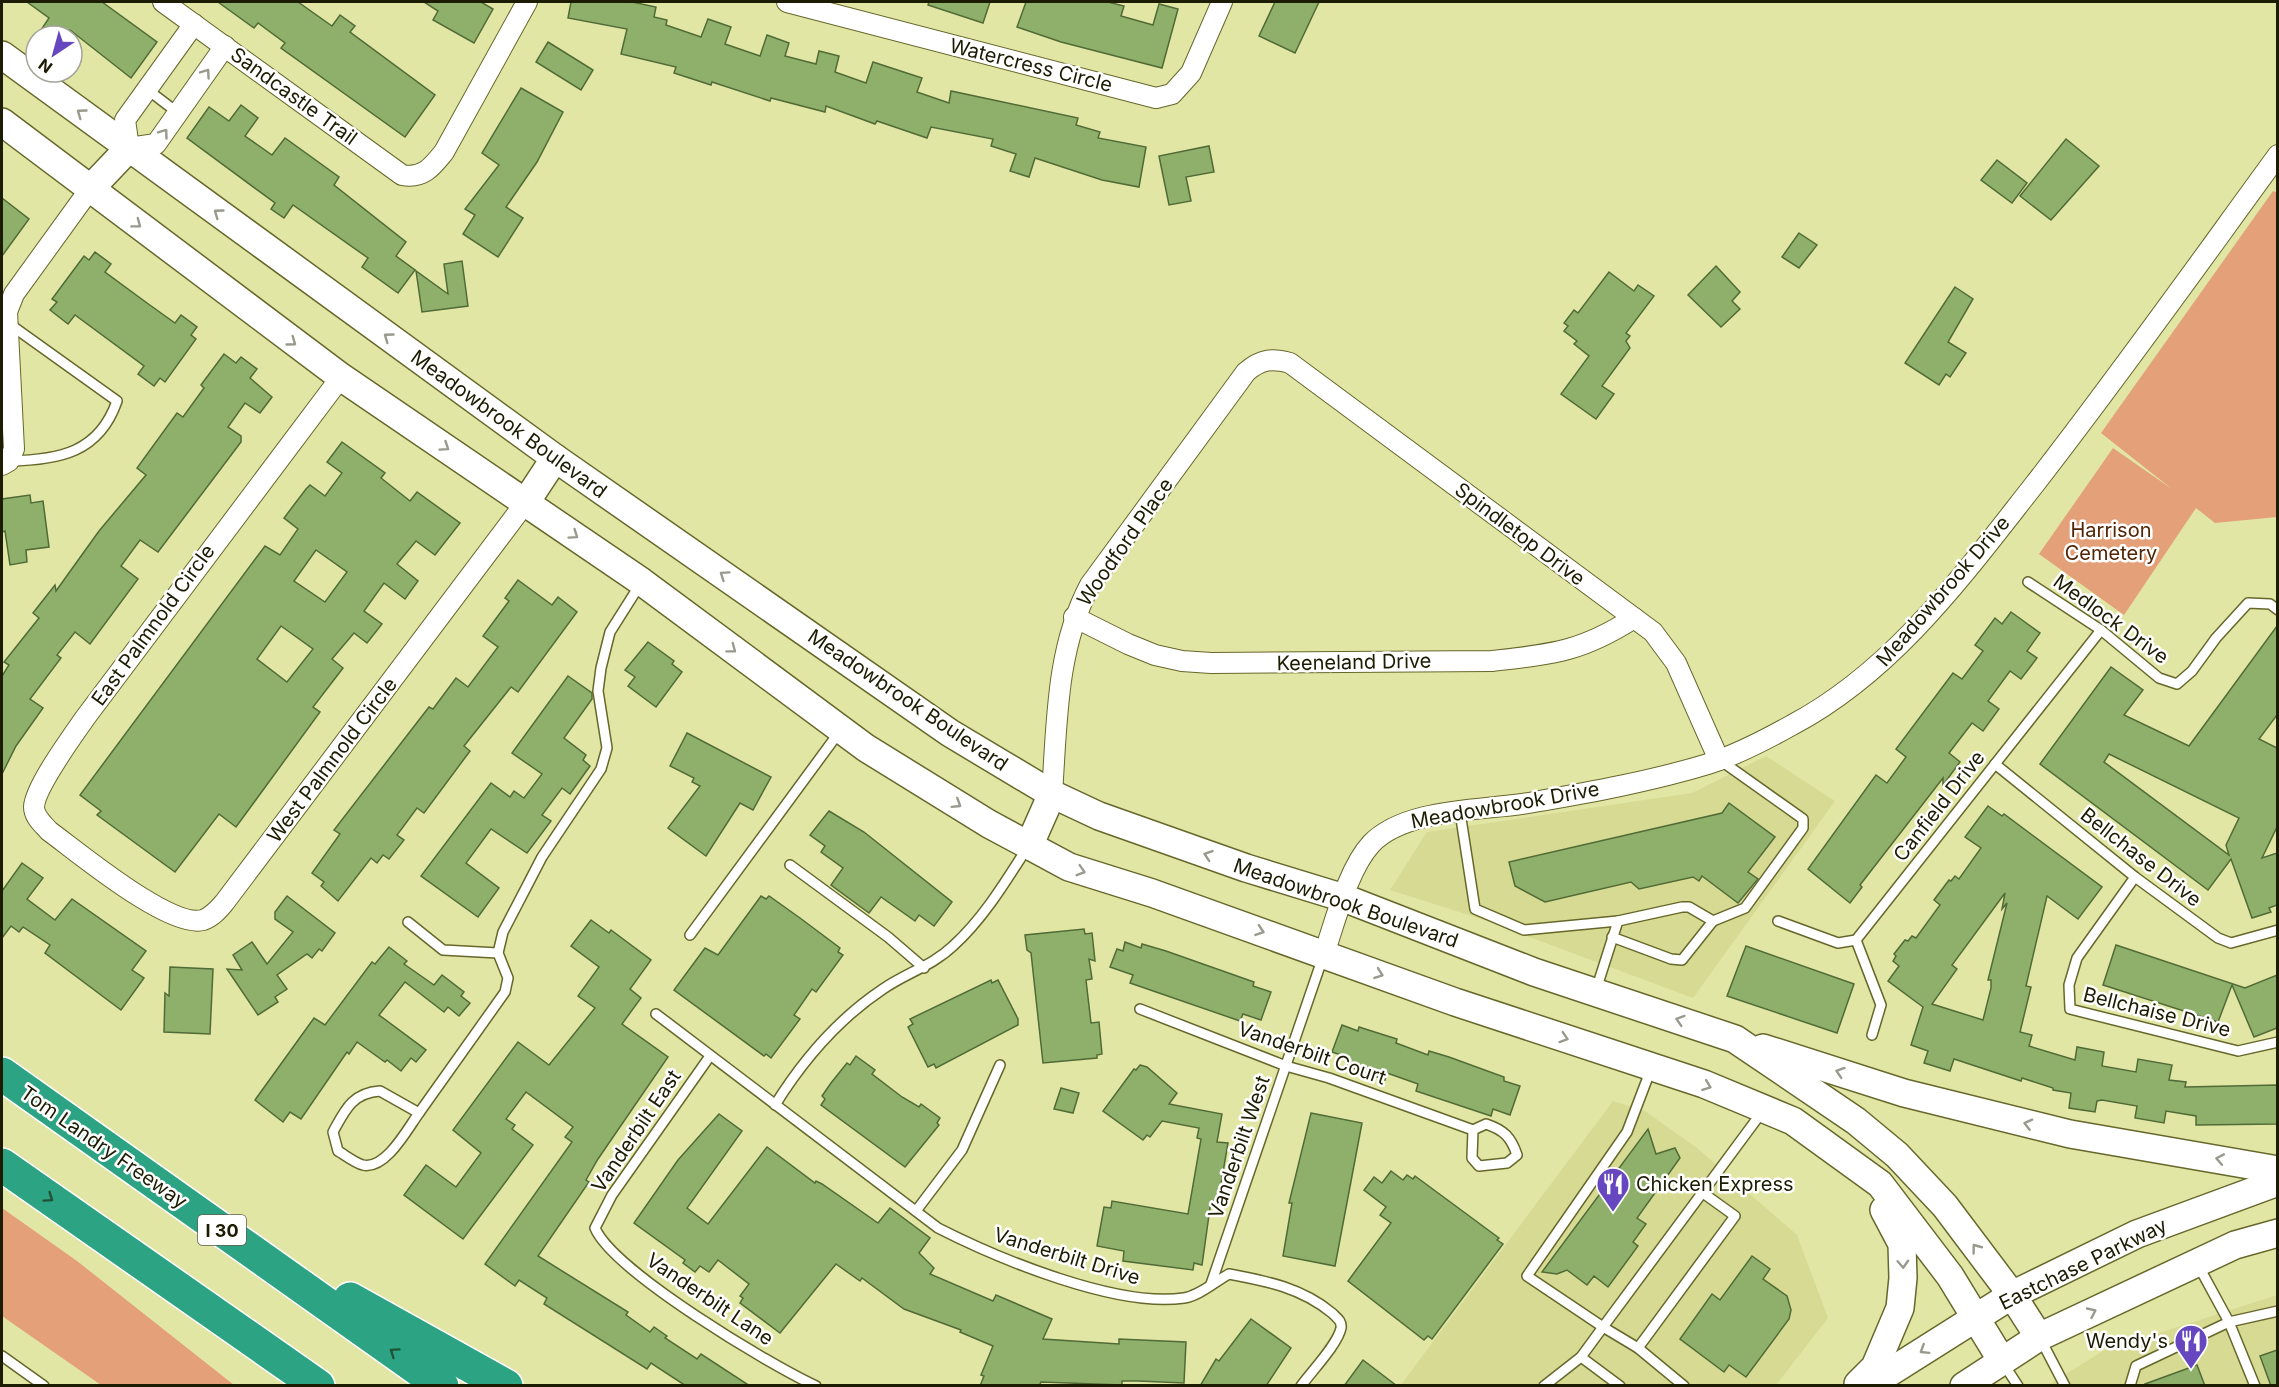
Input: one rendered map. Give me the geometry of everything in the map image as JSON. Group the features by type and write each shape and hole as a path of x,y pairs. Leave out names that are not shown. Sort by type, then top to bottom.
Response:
{"highway":[{"name":"Tom Landry Freeway","path":"2,1074 442,1386"},
{"path":"2,1164 318,1386"},
{"path":"206,1219 506,1386"},
{"path":"160,1274 286,1386"}],"main road":[{"name":"Meadowbrook Boulevard","path":"2,55 555,458 950,733 1052,794 1099,816 1246,868 1344,898 1534,972 1735,1039 1856,1121 1897,1155 1945,1206 2012,1295 2039,1337"},
{"path":"2,122 341,376 642,582 842,729 952,802 1029,846 1069,867 1152,893 1455,1002 1704,1084 1793,1121 1880,1184 1943,1267 2002,1360"},
{"path":"90,189 129,148"},
{"path":"526,502 555,458"},
{"path":"1029,846 1052,794"},
{"path":"1735,1039 1904,1093 2058,1132 2277,1170"},
{"path":"1856,1386 1875,1367 1900,1308 1903,1278 1902,1244 1865,1172"},
{"name":"Eastchase Parkway","path":"1868,1386 2012,1295 2137,1234 2277,1182"},
{"path":"1964,1386 2039,1337 2235,1245 2277,1233"}],"street":[{"name":"Sandcastle Trail","path":"163,2 402,175 414,177 428,171 444,152 527,2"},
{"name":"Watercress Circle","path":"787,2 1156,98 1172,94 1191,73 1222,2"},
{"path":"194,24 125,120 129,148 156,144 225,46"},
{"name":"Meadowbrook Drive","path":"1324,954 1344,898 1371,845 1400,824 1620,785 1719,760 1792,725 1837,699 1876,668 1898,648 1982,551 2080,426 2277,155"},
{"path":"5,463 14,449 4,320 14,294 90,189"},
{"name":"Spindletop Drive","path":"1267,359 1290,363 1653,632 1676,663 1719,760"},
{"name":"Woodford Place","path":"1052,794 1059,690 1074,617 1090,585 1246,372 1267,359"},
{"name":"East Palmnold Circle","path":"102,869 49,831 37,818 34,807 49,772 178,590 341,376"},
{"name":"West Palmnold Circle","path":"102,869 149,904 184,920 201,920 212,915 232,894 526,502"},
{"name":"Keeneland Drive","path":"1074,617 1155,655 1211,663 1502,660 1561,652 1584,646 1604,638 1634,618"}],"lane":[{"path":"148,90 178,113"},
{"path":"4,320 117,401 110,420 84,448 45,460 5,463"},
{"path":"419,1113 380,1091 366,1092 347,1106 333,1132 333,1139 338,1151 363,1165 373,1164 394,1148 419,1113 505,992 508,978 498,953 502,932 542,857 601,769 607,748 598,691 601,668 610,632 642,582"},
{"name":"Medlock Drive","path":"2028,582 2101,630 2159,678 2177,684 2192,671 2216,638 2248,603 2270,604 2277,610"},
{"name":"Canfield Drive","path":"1856,940 2101,630"},
{"path":"690,935 842,729"},
{"path":"1612,938 1677,961 1685,958 1713,921 1745,908 1805,823 1803,819 1719,760"},
{"name":"Bellchase Drive","path":"1995,764 2135,878 2218,938 2231,943 2277,930"},
{"path":"1460,812 1475,909 1524,930 1617,921 1683,907 1713,921"},
{"path":"775,1105 810,1054 856,1008 885,987 924,968 954,946 1001,889 1029,846"},
{"path":"790,865 888,937 924,968"},
{"name":"Bellchaise Drive","path":"2135,878 2077,958 2069,985 2070,1009 2238,1051 2277,1042"},
{"path":"1595,992 1617,921"},
{"path":"1778,921 1838,943 1856,940 1881,1005 1872,1035"},
{"path":"408,922 442,950 498,953"},
{"name":"Vanderbilt West","path":"1211,1284 1324,954"},
{"name":"Vanderbilt Court","path":"1140,1009 1286,1066 1329,1078 1473,1130 1486,1125 1500,1128 1512,1139 1517,1155 1507,1164 1479,1166 1472,1158 1473,1130"},
{"name":"Vanderbilt Drive","path":"656,1014 938,1228 1016,1263 1140,1298 1186,1298 1229,1274 1276,1283 1314,1298 1340,1320 1341,1327 1336,1339 1301,1386"},
{"name":"Vanderbilt East","path":"595,1228 612,1195 710,1056"},
{"path":"916,1211 962,1150 1000,1065"},
{"path":"1652,1067 1627,1132 1527,1276 1638,1348 1684,1386"},
{"path":"1544,1386 1581,1358 1764,1109"},
{"path":"1638,1348 1735,1215 1703,1193"},
{"name":"Vanderbilt Lane","path":"595,1228 600,1241 631,1268 717,1330 816,1386"},
{"path":"2197,1263 2229,1322 2255,1386"},
{"path":"2130,1386 2136,1366 2229,1322 2277,1311"},
{"path":"2039,1337 2066,1386"},
{"path":"2,1356 39,1384"},
{"path":"1581,1358 1620,1386"},
{"path":"2002,1360 2018,1386"}],"shaded area":[{"path":"1766,756 1835,801 1693,998 1481,919 1390,890 1427,832 1692,793"},
{"path":"1613,1101 1645,1111 1697,1148 1797,1235 1828,1318 1776,1385 1400,1386"},
{"path":"2277,1295 2277,1385 2047,1386 2103,1351"}],"green space":[{"name":"Harrison Cemetery","path":"2273,191 2278,193 2277,517 2215,523 2196,508 2124,615 2039,554 2113,448 2172,489 2101,433"},
{"path":"2,1208 77,1261 234,1385 101,1385 2,1316"}],"building":[{"path":"27,2 102,2 157,42 131,78 84,41 84,24 45,24 49,18"},
{"path":"218,2 298,2 332,26 340,15 355,26 350,32 435,95 405,137 281,48 285,43 258,23 254,28"},
{"path":"424,2 481,2 493,9 474,43 433,20 438,11"},
{"path":"571,2 632,2 656,7 654,17 667,20 666,25 701,37 708,19 731,27 725,44 760,56 767,35 789,43 785,56 816,64 819,51 839,56 835,72 866,83 873,62 922,78 917,92 949,103 951,91 1078,118 1076,125 1100,132 1098,138 1146,147 1139,187 1102,180 1035,158 1029,177 1010,171 1016,154 991,146 993,139 931,127 927,138 877,121 875,124 826,106 825,112 771,98 770,101 712,82 711,85 674,73 676,67 621,54 627,29 568,18"},
{"path":"929,2 990,2 983,23 928,5"},
{"path":"1026,2 1108,2 1124,6 1121,16 1153,25 1159,4 1178,9 1162,68 1061,42 1017,27"},
{"path":"1275,2 1319,2 1295,53 1259,36"},
{"path":"548,42 593,70 581,90 536,62"},
{"path":"521,88 563,112 537,162 506,207 523,218 498,257 463,234 475,215 465,209 499,165 482,153"},
{"path":"241,105 258,118 245,136 272,155 285,138 339,177 334,185 406,242 396,256 415,270 398,293 362,267 368,258 293,205 284,218 271,209 275,203 187,138 209,107 229,121"},
{"path":"2066,139 2099,166 2051,220 2020,196"},
{"path":"1209,146 1214,172 1186,177 1191,201 1169,205 1159,156"},
{"path":"1997,160 2027,183 2012,203 1981,180"},
{"path":"2,198 29,219 2,256"},
{"path":"1799,233 1817,245 1799,268 1782,257"},
{"path":"95,252 111,264 105,272 147,303 175,323 181,315 197,327 191,335 196,339 165,382 160,378 154,386 138,374 144,366 75,315 68,324 50,310 57,302 52,299 84,256 89,260"},
{"path":"462,261 468,306 422,312 416,271 448,294 444,264"},
{"path":"1716,266 1740,292 1732,301 1740,309 1721,327 1688,295"},
{"path":"1609,272 1634,291 1638,285 1654,296 1626,333 1630,336 1626,341 1630,348 1602,386 1614,394 1596,419 1561,394 1589,356 1574,344 1577,341 1564,331 1568,326 1564,323 1574,310 1578,313"},
{"path":"1955,287 1973,299 1948,342 1966,353 1950,377 1946,374 1939,385 1905,363"},
{"path":"224,354 236,363 241,357 257,369 250,378 272,397 260,413 245,403 228,427 241,436 241,442 158,552 140,540 121,566 138,579 90,644 75,632 57,655 61,658 30,699 43,708 16,746 2,774 2,676 9,665 4,662 39,618 33,613 55,585 56,591 99,531 146,475 137,468 177,413 183,417 204,388 201,385"},
{"path":"342,442 385,473 381,478 410,501 417,492 460,523 435,555 416,541 397,564 418,581 405,599 384,583 364,611 382,624 367,643 354,633 332,659 343,668 313,707 320,712 236,827 219,814 175,872 97,815 101,811 80,795 265,546 280,555 298,529 284,518 306,489 310,485 325,496 342,473 327,462","holes":["316,550 347,572 325,602 294,581","281,626 313,649 287,682 257,659"]},
{"path":"30,495 31,503 43,501 49,547 26,550 27,562 10,565 5,531 2,532 2,499"},
{"path":"518,580 552,605 558,597 577,612 518,692 511,687 464,746 470,751 424,813 417,808 397,835 404,840 389,859 383,855 377,863 371,858 338,901 321,886 324,882 312,873 340,834 334,830 429,707 433,709 456,678 468,687 498,647 483,636 509,601 505,598"},
{"path":"2011,612 2040,633 2027,651 2037,658 2021,679 2010,671 1988,701 1999,709 1983,731 1972,723 1949,753 1960,762 1943,785 1943,778 1860,885 1862,887 1850,903 1808,869 1876,775 1887,783 1906,757 1896,749 1953,673 1962,679 1983,651 1975,645 1995,618 2002,624"},
{"path":"2277,626 2277,715 2259,739 2277,748 2277,827 2262,858 2277,853 2277,905 2269,908 2271,912 2252,918 2231,859 2208,890 2040,764 2111,667 2143,690 2124,715 2189,746","holes":["2109,754 2239,818 2226,845 2229,855 2104,762"]},
{"path":"648,642 674,661 672,664 682,672 656,707 628,686 635,677 625,670"},
{"path":"568,676 592,693 592,699 564,738 586,755 583,760 590,766 570,794 562,788 542,815 551,821 527,853 491,829 466,863 499,888 478,917 421,876 491,783 510,797 514,791 524,798 542,774 512,753"},
{"path":"687,733 771,777 753,810 740,803 706,856 668,828 700,786 692,782 694,778 670,766"},
{"path":"1729,803 1775,837 1748,872 1758,879 1738,903 1702,876 1699,881 1693,877 1639,889 1631,882 1545,902 1515,886 1509,862 1722,813"},
{"path":"1988,806 2002,816 2004,814 2102,887 2078,919 2047,896 2026,986 2031,987 2020,1032 2032,1035 2029,1046 2075,1060 2077,1047 2104,1052 2102,1066 2136,1072 2138,1059 2172,1065 2169,1080 2186,1082 2185,1087 2277,1085 2277,1124 2196,1125 2196,1116 2166,1111 2164,1123 2135,1118 2137,1106 2102,1100 2097,1101 2095,1112 2069,1108 2071,1093 2053,1090 2053,1088 2022,1078 2021,1081 1954,1059 1950,1071 1924,1063 1928,1051 1911,1045 1923,1007 1888,981 1899,966 1893,961 1896,956 1894,954 1905,940 1908,941 1912,936 1916,938 1940,905 1934,900 1949,880 1951,881 1955,876 1959,879 1981,848 1965,837","holes":["2005,893 2002,909 2007,903 1988,980 1991,980 1991,988 1983,1020 1932,1004 1957,969 1952,965"]},
{"path":"829,811 864,832 952,902 934,926 919,915 915,921 881,897 869,913 831,885 843,868 821,852 825,846 810,835"},
{"path":"22,863 43,878 27,899 55,920 72,899 146,951 132,970 144,978 121,1010 45,953 50,945 23,927 19,932 11,926 2,938 2,891"},
{"path":"287,896 335,933 322,951 319,949 312,958 307,954 277,975 287,989 275,997 278,1002 258,1015 227,969 242,970 233,955 252,942 267,964 293,932 275,919 275,912"},
{"path":"761,896 766,899 769,896 800,918 840,948 838,952 843,955 816,992 812,989 794,1015 800,1019 771,1058 766,1054 764,1056 674,990 705,948 718,955"},
{"path":"591,920 609,933 611,930 651,960 630,989 641,998 622,1024 668,1057 598,1159 586,1180 589,1182 538,1256 628,1312 626,1315 650,1332 654,1327 667,1336 665,1338 697,1359 701,1354 750,1386 686,1386 651,1363 647,1369 544,1304 547,1298 519,1280 515,1286 485,1264 572,1142 565,1137 573,1127 526,1092 506,1119 515,1125 512,1129 533,1145 463,1239 404,1195 426,1165 456,1187 481,1153 453,1130 518,1042 549,1065 595,1008 578,996 599,967 571,946"},
{"path":"1084,929 1085,934 1092,933 1095,961 1089,959 1092,979 1086,980 1091,1023 1099,1022 1102,1054 1097,1055 1097,1058 1043,1063 1031,953 1027,950 1025,935"},
{"path":"1125,942 1141,948 1142,944 1166,951 1254,982 1253,986 1271,992 1261,1020 1243,1014 1240,1021 1130,983 1133,975 1110,967 1117,949 1123,951"},
{"path":"2116,945 2245,988 2277,975 2277,1028 2254,1037 2232,985 2218,1022 2103,985"},
{"path":"1746,946 1854,984 1837,1033 1727,996"},
{"path":"389,947 407,961 404,964 434,985 442,975 464,992 461,996 470,1003 459,1016 448,1007 444,1012 405,982 379,1015 426,1050 416,1062 411,1058 401,1071 357,1042 349,1054 347,1052 301,1119 290,1112 283,1122 255,1100 314,1018 325,1025 372,962 375,964"},
{"path":"170,967 213,969 210,1034 164,1032 165,993 169,996"},
{"path":"991,980 992,983 998,980 1018,1019 1018,1025 936,1068 934,1064 928,1067 908,1027 913,1024 910,1019"},
{"path":"1342,1025 1358,1031 1359,1027 1397,1039 1396,1043 1428,1055 1429,1051 1504,1077 1504,1081 1520,1086 1510,1115 1493,1109 1491,1116 1416,1091 1418,1084 1387,1073 1385,1080 1347,1066 1350,1058 1332,1052"},
{"path":"856,1056 875,1070 872,1074 902,1097 919,1107 921,1104 940,1118 937,1123 939,1125 905,1167 821,1105 825,1099 822,1096 831,1083 847,1063 850,1065"},
{"path":"1140,1065 1147,1067 1177,1093 1169,1104 1222,1114 1217,1142 1228,1143 1221,1184 1216,1202 1211,1201 1202,1265 1194,1263 1193,1270 1123,1261 1124,1251 1097,1246 1104,1207 1111,1208 1112,1201 1188,1214 1201,1139 1197,1138 1199,1128 1162,1121 1150,1137 1147,1135 1143,1140 1103,1111 1134,1069 1136,1070"},
{"path":"1061,1088 1079,1093 1073,1113 1054,1109"},
{"path":"1311,1113 1362,1123 1335,1266 1283,1256 1292,1203 1289,1203"},
{"path":"719,1114 742,1131 687,1208 708,1224 767,1147 815,1183 816,1181 822,1184 878,1223 890,1208 930,1238 919,1253 934,1268 930,1274 993,1301 996,1295 1052,1319 1043,1339 1119,1344 1119,1339 1186,1342 1184,1383 1122,1381 1122,1385 1041,1382 1039,1386 980,1386 984,1376 981,1375 993,1346 960,1332 961,1330 904,1309 862,1278 860,1281 836,1264 780,1333 740,1303 743,1298 740,1296 749,1284 718,1260 709,1272 700,1266 695,1272 683,1263 685,1260 634,1223 678,1160"},
{"name":"Chicken Express","path":"1648,1129 1656,1154 1675,1148 1680,1158 1637,1218 1646,1224 1633,1242 1638,1246 1608,1287 1594,1276 1587,1285 1567,1270 1557,1274 1542,1272"},
{"path":"1391,1171 1403,1180 1407,1175 1413,1179 1415,1176 1499,1238 1497,1240 1503,1244 1432,1339 1428,1336 1424,1340 1348,1281 1391,1223 1380,1215 1386,1207 1364,1190 1374,1177 1382,1183"},
{"path":"1752,1256 1770,1269 1763,1279 1787,1296 1791,1310 1789,1319 1746,1377 1729,1365 1724,1372 1680,1339 1712,1294 1720,1300"},
{"path":"1251,1319 1291,1348 1266,1386 1200,1386 1216,1359 1219,1361"},
{"path":"2277,1350 2277,1386 2271,1386 2260,1356"},
{"path":"1363,1360 1397,1386 1344,1386"},
{"name":"Wendy's","path":"2197,1365 2205,1386 2146,1386 2145,1384"}],"place":[{"name":"Chicken Express","path":"1613,1213"},
{"name":"Wendy's","path":"2191,1370"}]}
